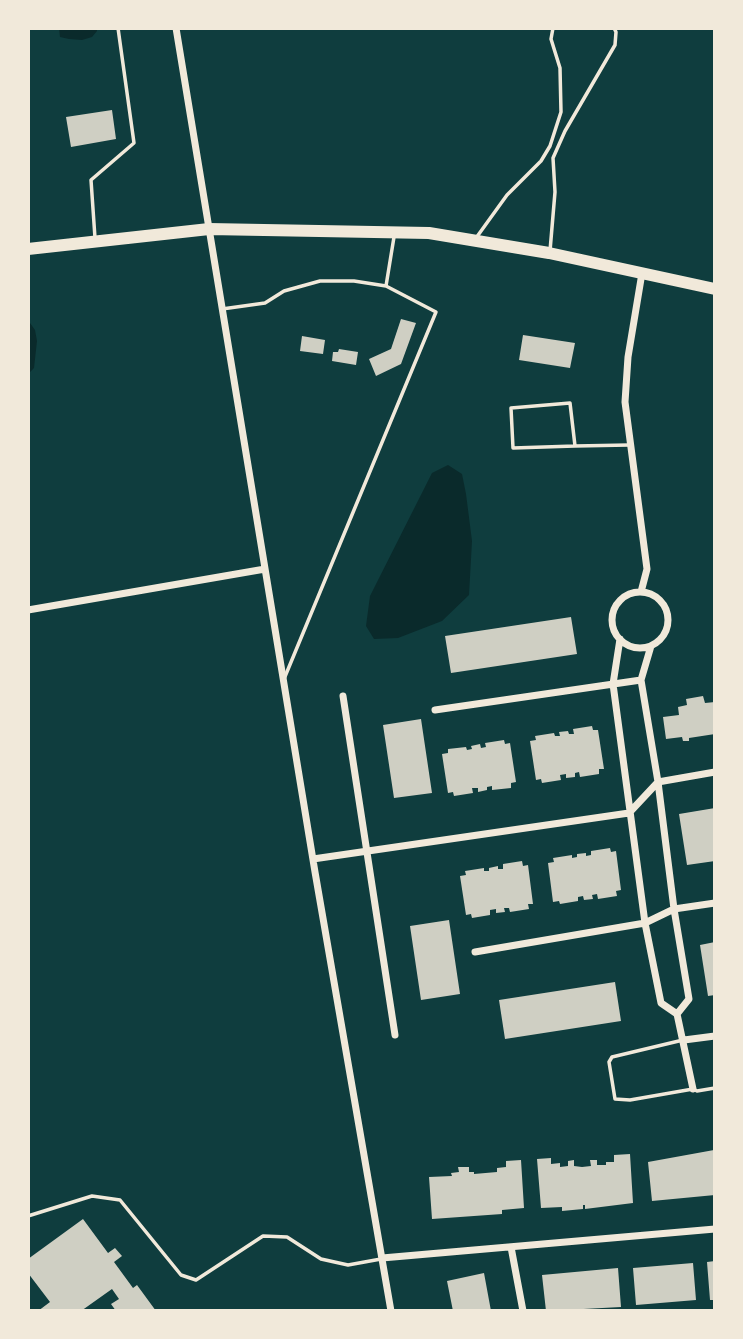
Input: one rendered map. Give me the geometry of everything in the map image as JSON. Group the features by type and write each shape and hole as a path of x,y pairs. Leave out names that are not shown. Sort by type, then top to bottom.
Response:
{"main road":[{"path":"28,248 209,229 395,232 475,239 715,289"}],"street":[{"path":"176,28 313,859 391,1311"},
{"path":"641,592 647,569 625,402 628,357 642,273"},
{"path":"28,610 265,569"},
{"path":"651,646 634,648 620,639 612,622 613,613 624,598 641,592 659,599 668,615 665,634 651,646 641,680 689,999 677,1014"},
{"path":"620,639 613,684 645,923 662,1003 677,1014 693,1089"},
{"path":"435,710 641,680"},
{"path":"343,696 395,1035"},
{"path":"313,859 629,813 658,782 715,772"},
{"path":"475,952 645,923 674,909 715,903"},
{"path":"684,1040 715,1036"},
{"path":"382,1258 715,1229"},
{"path":"511,1247 523,1311"}],"lane":[{"path":"96,240 91,180 134,143 118,28"},
{"path":"475,239 507,194 541,161 550,146 561,112 560,68 551,38 552,29"},
{"path":"549,253 555,192 553,159 556,149 615,44 617,29"},
{"path":"550,146 556,149"},
{"path":"386,286 395,232"},
{"path":"222,309 265,303 284,291 320,281 354,281 386,286 436,312 284,681"},
{"path":"575,446 570,403 511,408 513,448 631,445"},
{"path":"684,1040 612,1057 609,1062 615,1098 630,1100 715,1088"},
{"path":"28,1216 92,1196 120,1200 181,1275 196,1280 264,1236 287,1237 321,1259 348,1265 382,1258"}],"water":[{"path":"59,28 97,28 97,31 92,37 82,40 69,39 60,37"},
{"path":"28,324 35,330 37,341 34,368 28,374"},
{"path":"448,465 462,474 466,494 472,541 469,595 442,621 398,638 374,639 366,626 370,596 432,473"}],"building":[{"path":"112,110 116,139 71,147 66,117"},
{"path":"401,319 416,323 401,364 376,376 369,359 391,349"},
{"path":"523,335 575,343 570,368 519,360"},
{"path":"302,336 325,340 323,354 300,351"},
{"path":"339,349 358,352 356,365 332,361 333,352 338,352"},
{"path":"571,617 577,654 451,673 445,636"},
{"path":"703,696 705,703 715,702 715,734 689,738 689,741 683,741 682,737 666,739 663,717 679,715 678,707 687,705 686,699"},
{"path":"421,719 432,793 394,798 383,725"},
{"path":"592,726 593,730 598,730 604,769 599,769 599,774 580,777 579,772 575,773 575,777 566,778 566,774 560,775 561,780 542,783 541,779 536,780 530,741 536,740 535,736 554,733 555,736 560,736 559,732 568,731 569,734 574,734 573,729"},
{"path":"504,740 505,744 510,743 516,782 511,783 511,788 492,790 492,786 478,792 478,788 472,788 473,793 454,796 453,792 448,793 442,754 448,753 448,749 466,747 467,750 480,744 481,748 486,747 485,743"},
{"path":"715,808 715,861 687,865 679,814"},
{"path":"610,848 611,852 616,851 621,890 616,891 617,896 598,899 597,894 592,895 593,899 584,900 583,896 578,897 578,901 560,904 559,901 553,902 548,863 554,862 553,858 572,855 572,858 586,853 586,856 591,855 591,851"},
{"path":"522,861 523,866 528,865 533,904 528,904 529,909 510,912 509,908 504,908 505,912 496,913 496,909 490,910 490,915 472,918 471,914 466,915 460,876 466,875 465,871 484,868 484,871 489,871 489,868 498,866 498,869 503,869 503,864"},
{"path":"449,920 460,994 421,1000 410,926"},
{"path":"715,942 715,995 708,996 700,945"},
{"path":"615,982 621,1021 505,1039 499,1000"},
{"path":"714,1150 715,1195 652,1201 648,1162"},
{"path":"630,1154 633,1203 585,1209 583,1205 583,1209 562,1211 562,1207 541,1208 537,1159 551,1158 551,1164 560,1163 560,1167 568,1166 568,1161 574,1160 574,1166 582,1167 591,1166 590,1160 597,1160 597,1165 606,1165 606,1162 614,1162 614,1155"},
{"path":"521,1160 524,1208 502,1210 502,1214 432,1219 429,1177 452,1176 451,1173 459,1172 458,1167 469,1167 469,1172 474,1174 497,1172 497,1168 506,1167 506,1161"},
{"path":"83,1219 108,1253 115,1248 122,1256 114,1262 133,1288 137,1285 156,1311 116,1311 111,1304 119,1299 112,1289 81,1311 38,1311 50,1302 28,1273 28,1259"},
{"path":"715,1261 715,1300 710,1300 707,1262"},
{"path":"693,1263 696,1300 636,1305 633,1268"},
{"path":"618,1268 621,1307 546,1311 542,1275"},
{"path":"484,1273 491,1311 453,1311 447,1281"}]}
